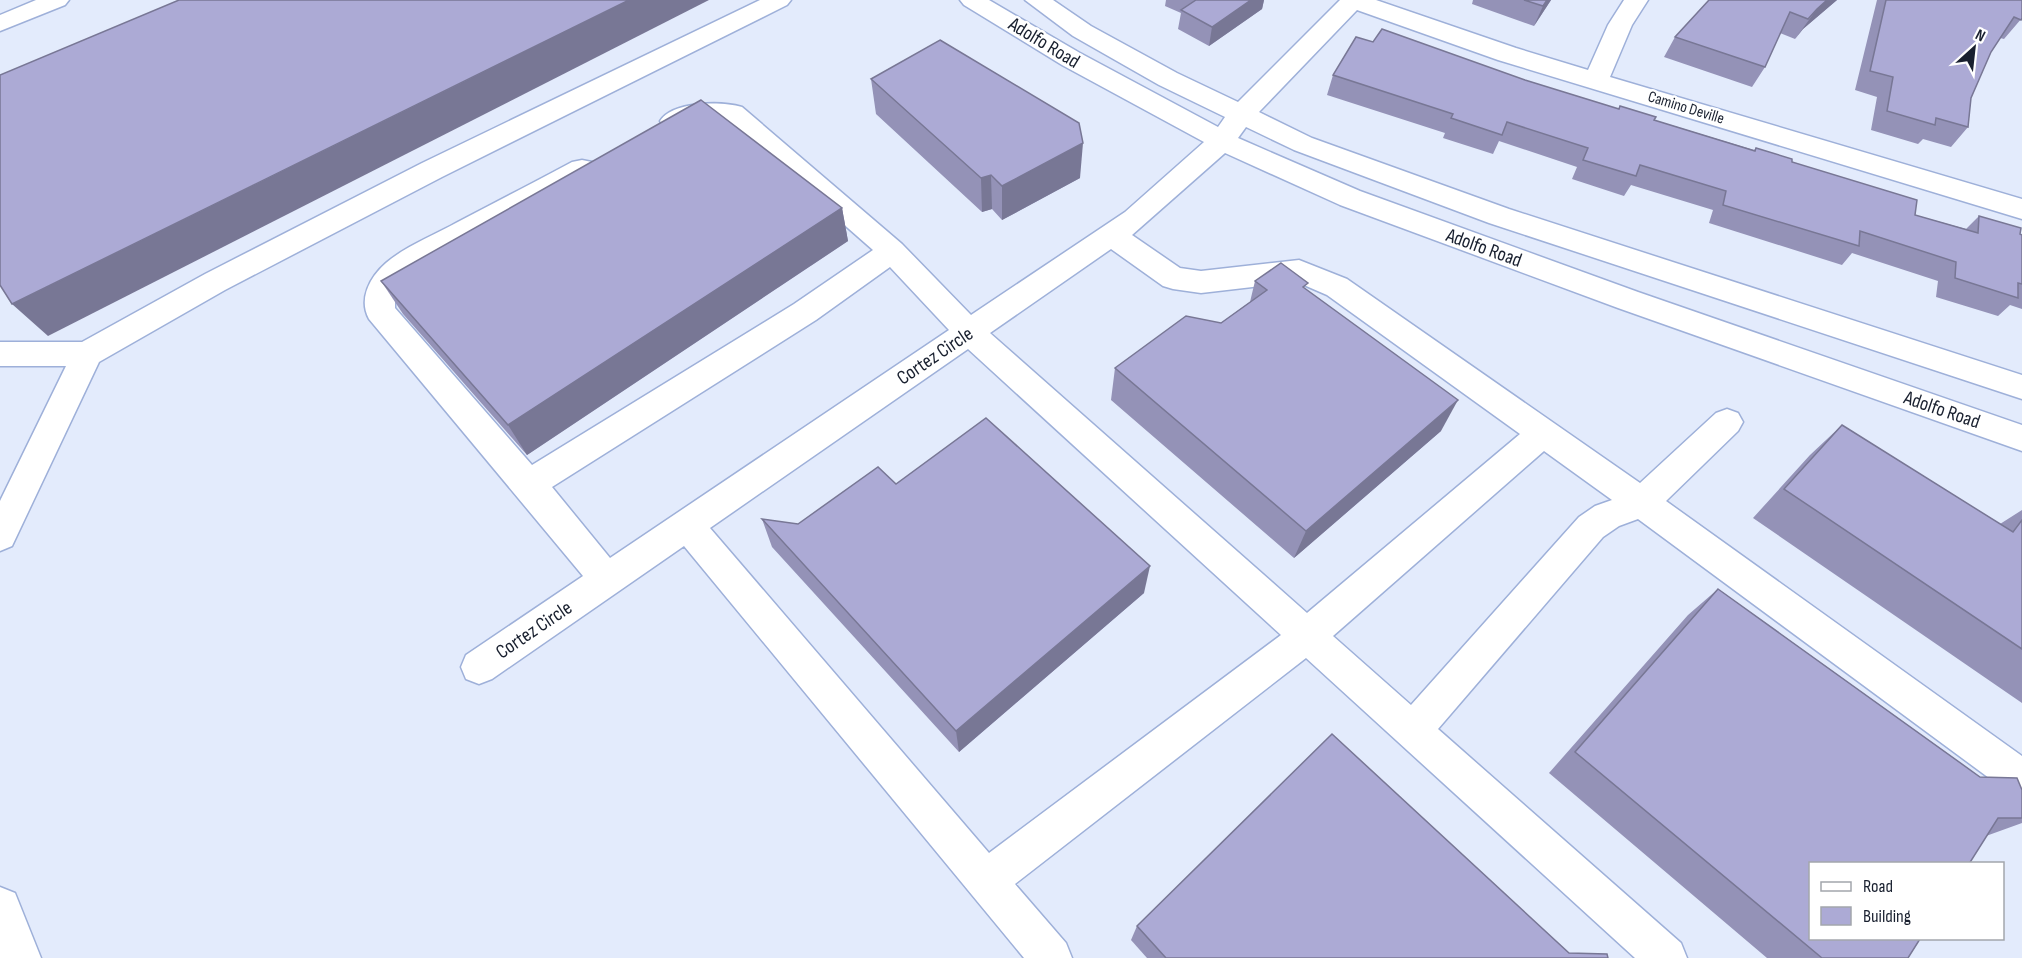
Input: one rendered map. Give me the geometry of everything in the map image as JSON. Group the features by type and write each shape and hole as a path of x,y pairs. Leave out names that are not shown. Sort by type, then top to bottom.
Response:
{"street":[{"path":"0,24 28,5 57,0"},
{"path":"0,354 45,356 87,354 215,282 432,170 779,0"},
{"name":"Adolfo Road","path":"972,0 1081,65 1222,141 1350,198 1444,234 2022,438"},
{"name":"Adolfo Road","path":"1037,0 1082,31 1240,116 1303,144 1498,216 2022,387"},
{"name":"Cortez Circle","path":"479,667 1111,236 1170,190 1222,141 1240,116 1353,0"},
{"name":"Camino Deville","path":"1353,0 1425,28 2022,209"},
{"path":"1596,80 1620,25 1636,0"},
{"path":"644,136 685,114 715,111 733,113 892,251 969,332 1666,958"},
{"path":"602,158 426,251 396,271 380,291 381,311 607,579"},
{"path":"1111,236 1173,278 1201,282 1299,271 1337,287 1642,503 2022,778"},
{"path":"529,484 805,312 892,251"},
{"path":"0,536 87,354"},
{"path":"0,378 45,356"},
{"path":"1413,730 1591,527 1607,516 1642,503 1727,422"},
{"path":"986,881 1307,636 1543,433"},
{"path":"0,484 32,469"},
{"path":"687,525 1051,958"},
{"path":"0,908 20,958"}],"building":[{"path":"179,0 629,0 12,304 0,285 0,75"},
{"path":"1196,0 1251,0 1212,27 1181,10"},
{"path":"1524,0 1547,0 1543,6"},
{"path":"1709,0 1827,0 1808,19 1790,12 1765,67 1675,37"},
{"path":"1886,0 2022,0 2021,20 2014,17 1991,52 1971,98 1968,127 1936,118 1935,125 1887,111 1893,77 1870,71"},
{"path":"1382,29 1525,80 1619,109 1620,106 1656,117 1654,120 1755,151 1756,148 1792,159 1792,162 1917,200 1915,215 1978,233 1979,216 2021,228 2022,284 2018,283 2018,298 1955,278 1956,262 1860,231 1859,246 1723,205 1726,191 1640,165 1636,176 1583,160 1588,148 1507,122 1502,135 1451,118 1453,114 1333,75 1356,37 1373,42"},
{"path":"940,40 1079,123 1083,143 1002,186 991,175 981,178 871,79"},
{"path":"701,100 842,208 508,425 381,281"},
{"path":"1281,263 1308,283 1303,287 1458,400 1306,531 1115,368 1186,316 1221,323 1267,290 1255,281"},
{"path":"986,418 1150,566 956,731 762,519 798,524 878,467 896,484"},
{"path":"1842,425 2013,532 2022,520 2022,649 1784,489"},
{"path":"1718,589 1980,777 2017,778 2022,790 2022,818 1998,818 1970,862 1809,862 1809,940 1919,940 1908,958 1822,958 1575,752"},
{"path":"1332,734 1569,953 1607,954 1608,958 1166,958 1137,926"}]}
